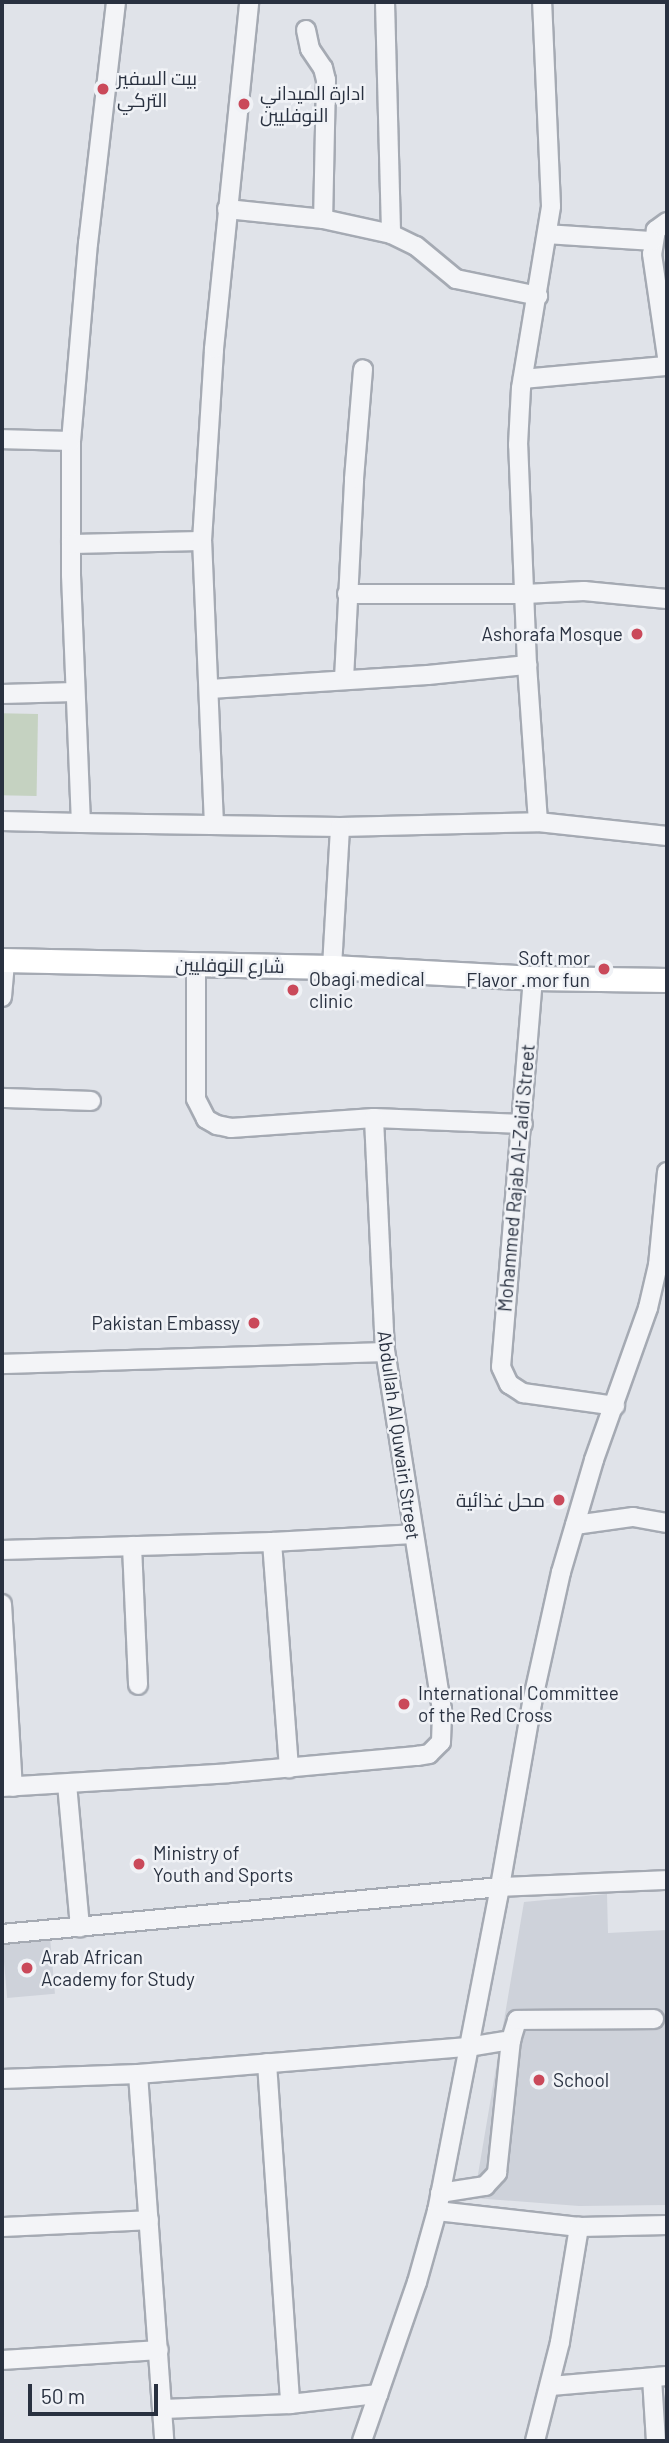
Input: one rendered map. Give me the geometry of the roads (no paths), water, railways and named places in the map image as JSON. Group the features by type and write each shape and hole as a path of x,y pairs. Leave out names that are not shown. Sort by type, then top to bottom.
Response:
{"main road":[{"name":"شارع النوفليين","path":"3,960 332,967 533,978 667,980"}],"street":[{"path":"81,822 71,544 71,441 88,243 116,2"},
{"path":"214,825 202,541 214,349 249,2"},
{"path":"385,2 391,233"},
{"path":"538,822 527,665 518,445 523,379 551,206 542,2"},
{"path":"306,30 310,49 323,68 326,80 323,219"},
{"path":"228,208 323,219 391,233 416,246 456,279 537,296"},
{"path":"667,222 656,230 652,254 667,357"},
{"path":"547,234 653,241"},
{"path":"523,379 667,366"},
{"path":"344,679 363,369"},
{"path":"2,439 71,441"},
{"path":"71,544 202,541"},
{"path":"348,594 525,594 584,591 667,599"},
{"path":"210,689 428,676 527,665"},
{"path":"2,694 75,692"},
{"path":"2,821 340,827 538,822 667,836"},
{"path":"332,967 340,827"},
{"path":"2,997 3,960"},
{"path":"196,965 196,1098 206,1119 217,1125 231,1128 374,1118 523,1124"},
{"name":"Mohammed Rajab Al-Zaidi Street","path":"533,978 523,1124 501,1354 503,1377 523,1393 615,1406"},
{"path":"2,1098 91,1101"},
{"name":"Abdullah Al Quwairi Street","path":"289,1768 429,1754 437,1748 444,1730 385,1352 374,1118"},
{"path":"362,2441 417,2282 438,2202 500,1887 532,1703 575,1525 594,1460 648,1308 658,1265 667,1172"},
{"path":"2,1364 385,1352"},
{"path":"575,1525 633,1517 667,1523"},
{"path":"2,1550 272,1542 413,1534"},
{"path":"2,1604 7,1787 289,1768 272,1542"},
{"path":"132,1546 138,1685"},
{"path":"67,1784 80,1927"},
{"path":"2,1934 500,1887 667,1880"},
{"path":"438,2202 485,2186 497,2173 511,2040 517,2020 654,2019"},
{"path":"2,2079 138,2074 468,2047 511,2040"},
{"path":"267,2063 290,2404"},
{"path":"138,2074 164,2441"},
{"path":"438,2202 579,2227 667,2225"},
{"path":"2,2227 149,2220"},
{"path":"535,2441 551,2386 579,2227"},
{"path":"2,2360 159,2350"},
{"path":"551,2386 659,2377 656,2441"},
{"path":"163,2409 290,2404 378,2394"}],"place":[{"name":"بيت السفير التركي","path":"103,89"},
{"name":"ادارة الميداني النوفليين","path":"244,104"},
{"name":"Ashorafa Mosque","path":"637,634"},
{"name":"Soft mor Flavor .mor fun","path":"604,969"},
{"name":"Obagi medical clinic","path":"293,990"},
{"name":"Pakistan Embassy","path":"254,1323"},
{"name":"محل غذائية","path":"559,1500"},
{"name":"International Committee of the Red Cross","path":"404,1704"},
{"name":"Ministry of Youth and Sports","path":"139,1864"},
{"name":"Arab African Academy for Study","path":"27,1968"},
{"name":"School","path":"539,2080"}]}
